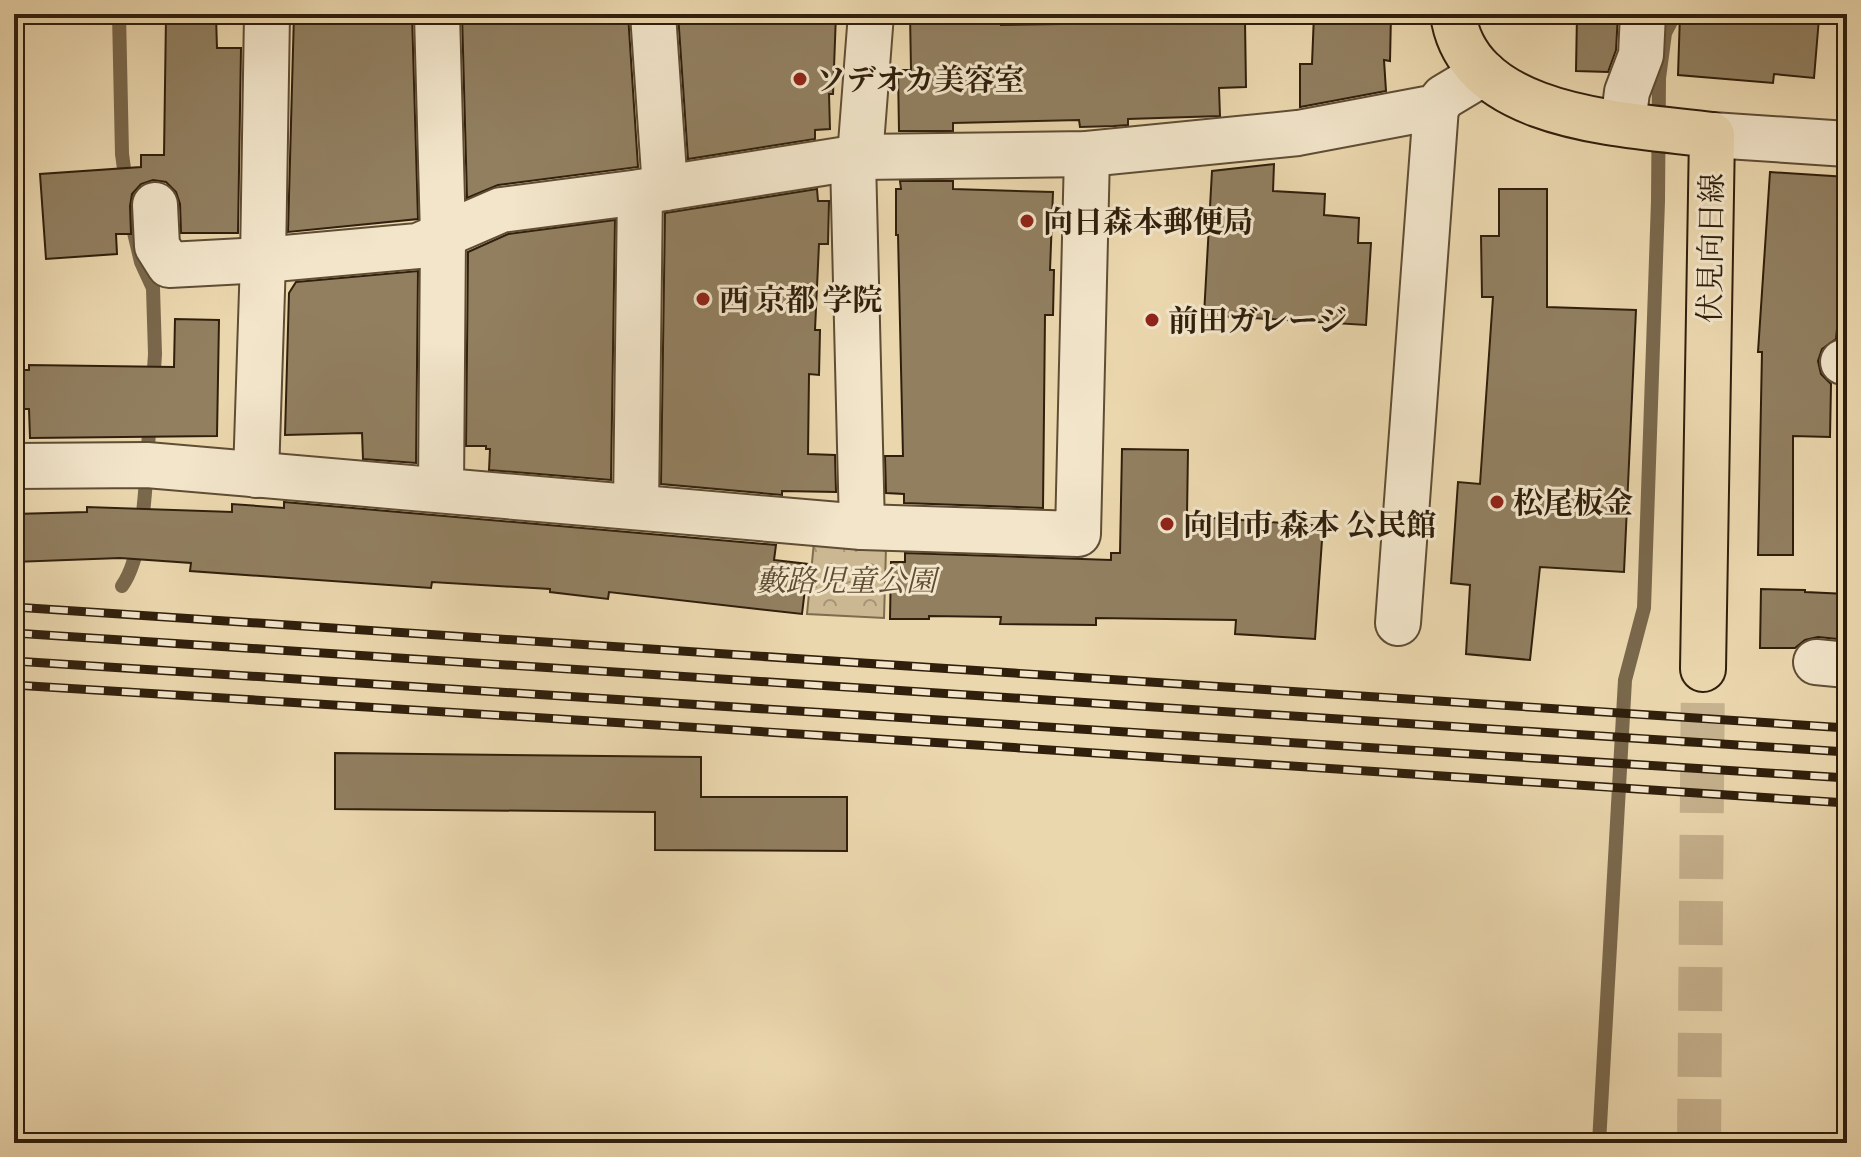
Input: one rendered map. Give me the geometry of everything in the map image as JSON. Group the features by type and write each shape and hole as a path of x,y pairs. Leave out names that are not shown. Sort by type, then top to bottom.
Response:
{"main road":[{"name":"伏見向日線","path":"1453,14 1455,27 1466,50 1484,73 1524,101 1564,114 1712,135 1703,669"}],"street":[{"path":"256,475 267,14"},
{"path":"437,14 443,236 441,489"},
{"path":"636,507 652,190 653,14"},
{"path":"862,527 856,158 871,14"},
{"path":"1623,123 1627,92 1641,55 1643,14"},
{"path":"1398,623 1436,107 1444,97 1484,73"},
{"path":"155,205 157,246 169,265 263,260 418,246 501,210 856,158 1087,154 1298,133 1436,107"},
{"path":"1712,135 1847,144"},
{"path":"14,466 147,465 862,527 1078,534 1087,154"}],"green space":[{"name":"藪路児童公園","path":"814,542 886,548 884,618 807,614"}],"building":[{"path":"294,14 412,14 418,219 288,232"},
{"path":"462,14 628,14 638,167 498,185 467,198"},
{"path":"678,14 836,14 833,94 829,94 830,129 815,130 815,139 688,159"},
{"path":"910,14 1001,14 1001,25 1245,21 1246,87 1219,88 1220,116 1128,119 1128,125 1080,127 1079,120 953,123 953,131 899,131 898,70 911,70"},
{"path":"1314,14 1391,14 1390,61 1384,60 1386,91 1300,107 1300,64 1312,64"},
{"path":"1577,14 1618,14 1616,50 1608,72 1576,71"},
{"path":"1680,14 1767,14 1819,18 1814,78 1774,74 1773,83 1678,75"},
{"path":"166,16 216,16 217,48 241,48 238,233 181,233 180,204 176,192 166,182 153,180 141,184 132,194 131,234 116,234 117,254 46,259 40,174 141,167 141,155 164,155"},
{"path":"1274,164 1273,191 1325,194 1324,215 1359,218 1358,243 1371,243 1366,325 1204,315 1212,171"},
{"path":"1770,172 1847,177 1847,248 1840,319 1836,339 1822,349 1818,361 1821,374 1831,384 1830,437 1793,436 1793,555 1758,555 1762,352 1758,352"},
{"path":"900,181 953,181 953,189 1053,192 1050,270 1054,270 1053,315 1045,315 1043,508 904,503 904,494 886,493 885,456 903,456 896,235 896,189 901,189"},
{"path":"817,189 818,201 829,201 828,244 819,244 815,330 820,330 819,375 809,374 808,454 835,455 836,492 782,491 782,495 661,484 665,213"},
{"path":"1499,189 1547,189 1547,307 1636,310 1624,572 1540,567 1530,660 1466,654 1470,585 1451,583 1458,482 1480,484 1493,297 1482,297 1481,236 1499,236"},
{"path":"615,220 611,480 489,470 490,449 486,446 466,446 468,252 508,234"},
{"path":"418,271 416,463 363,459 362,433 285,435 289,293 296,282"},
{"path":"175,319 219,320 217,436 30,438 29,409 14,409 14,370 29,370 29,365 174,367"},
{"path":"1122,449 1188,450 1187,516 1323,526 1315,639 1235,634 1236,620 1096,618 1096,625 1000,624 1001,617 890,619 891,562 905,562 905,553 1111,560 1111,553 1120,553"},
{"path":"284,502 776,545 774,560 808,564 802,614 609,592 608,599 550,592 550,589 432,582 431,588 190,571 191,563 120,558 14,562 14,514 87,512 87,507 232,512 232,504 284,508"},
{"path":"1761,589 1847,594 1847,640 1818,637 1805,640 1795,648 1760,648"},
{"path":"335,753 701,757 701,797 847,797 847,851 655,850 655,812 335,809"}],"waterway":[{"path":"119,14 122,154 131,220 141,262 153,288 153,385"},
{"path":"1599,1143 1625,680 1644,608 1658,201 1659,78 1665,33 1675,14"},
{"path":"122,586 130,571 141,529 150,418"}],"tunnel":[{"path":"1699,1143 1703,669"}],"railway":[{"path":"14,607 1847,728"},
{"path":"14,633 1847,752"},
{"path":"14,661 1847,778"},
{"path":"14,685 1847,803"}],"place":[{"name":"ソデオカ美容室","path":"800,79"},
{"name":"向日森本郵便局","path":"1027,221"},
{"name":"西 京都 学院","path":"703,299"},
{"name":"前田ガレージ","path":"1152,320"},
{"name":"松尾板金","path":"1497,502"},
{"name":"向日市 森本 公民館","path":"1167,524"}]}
